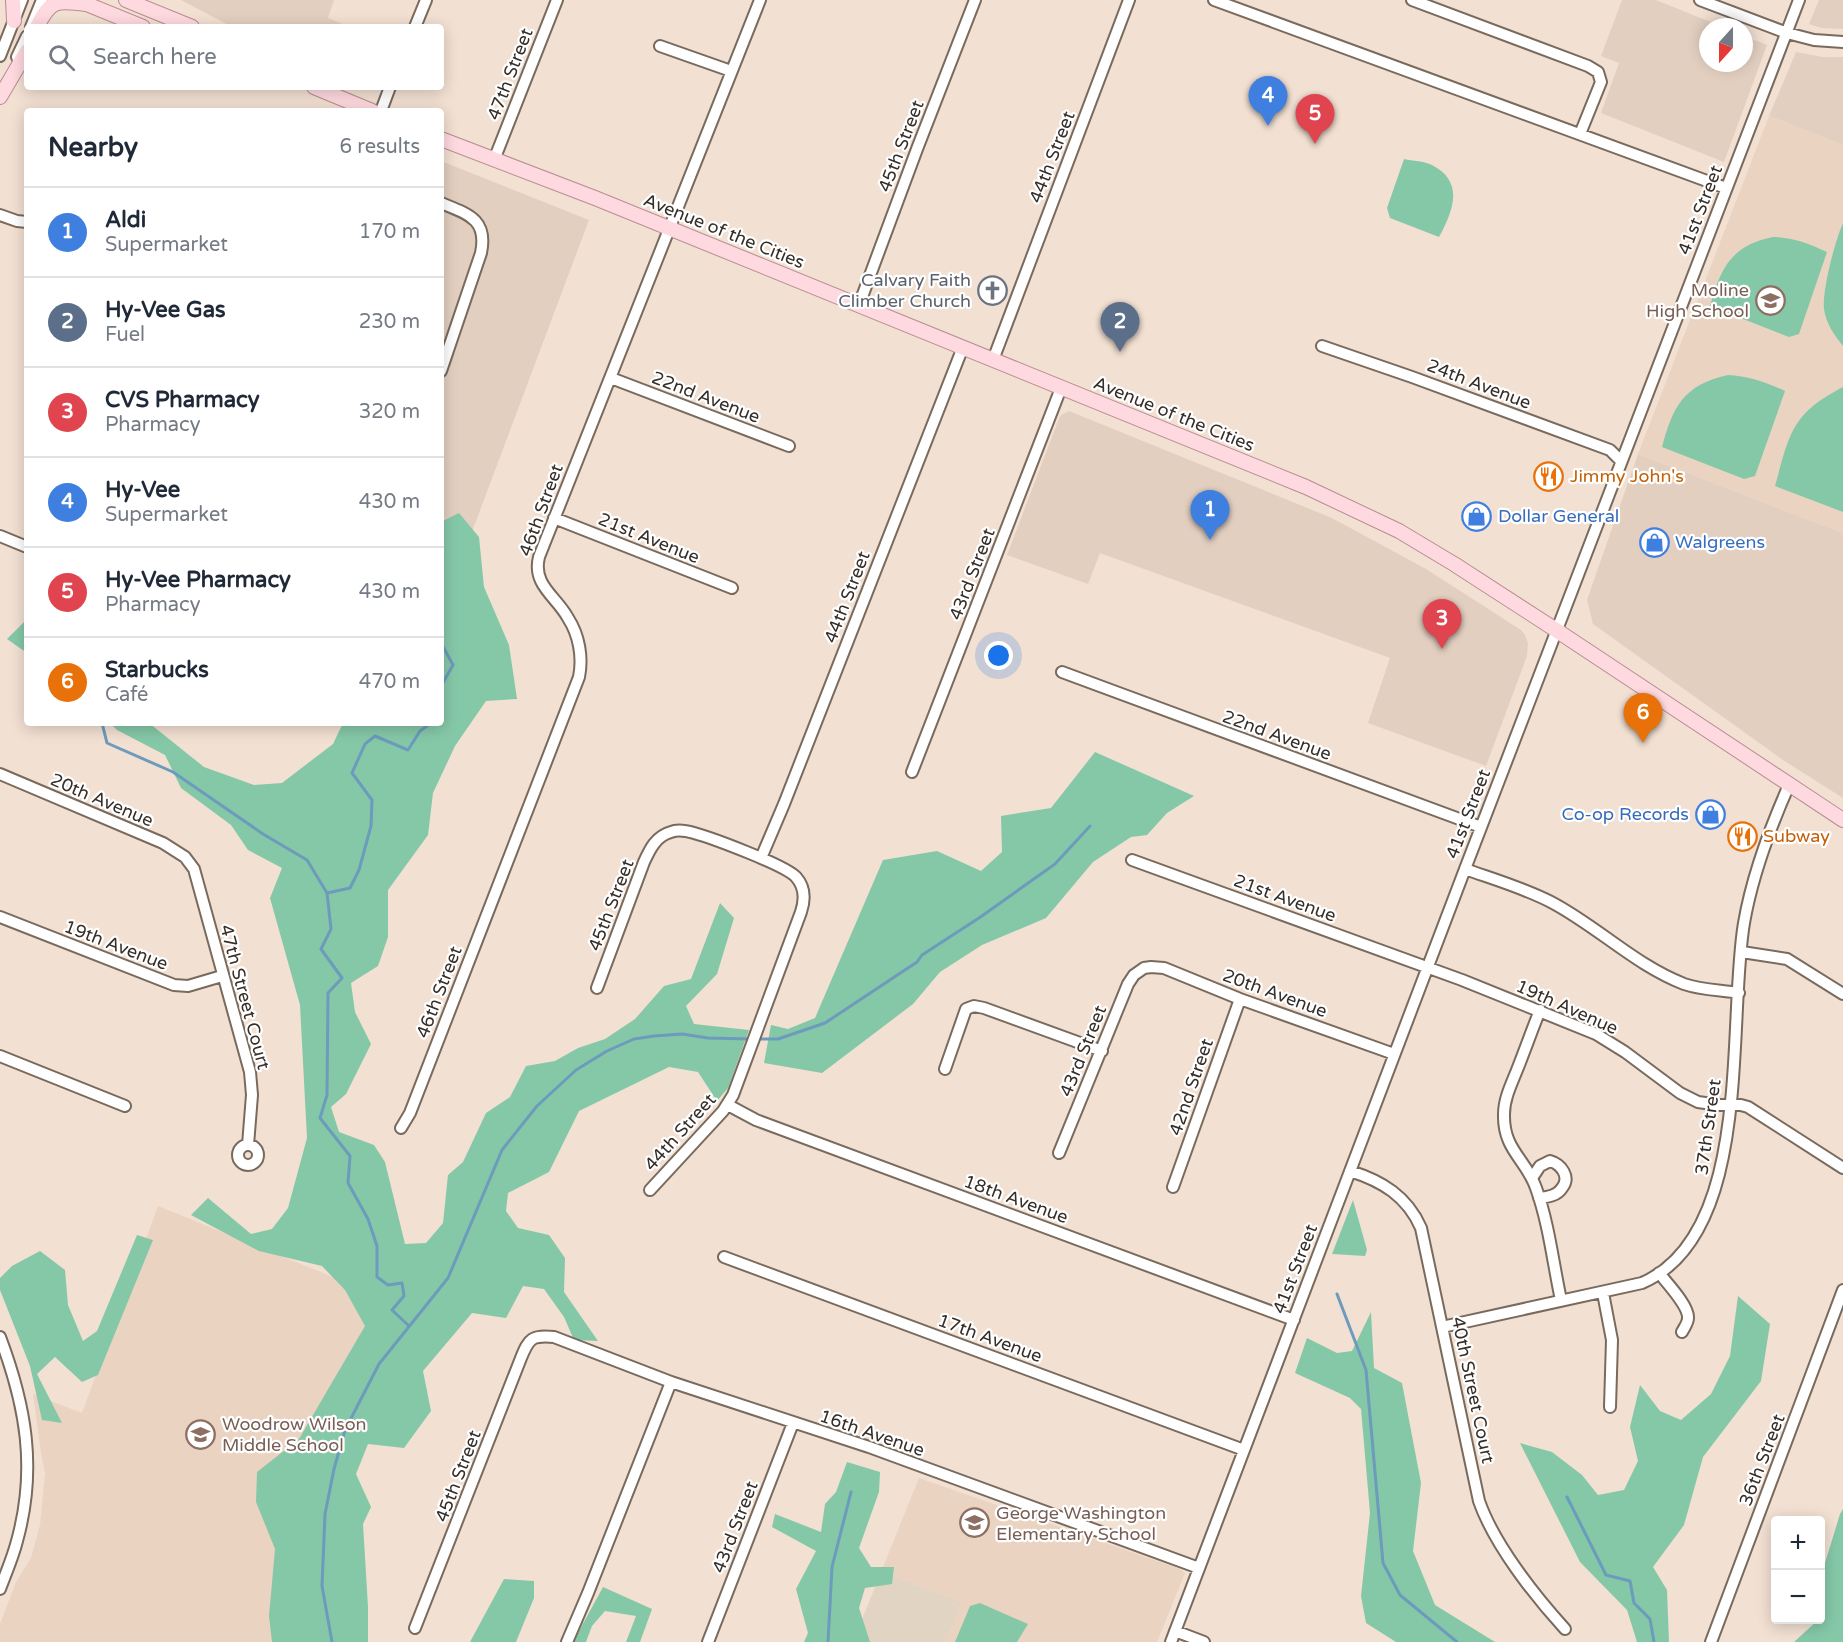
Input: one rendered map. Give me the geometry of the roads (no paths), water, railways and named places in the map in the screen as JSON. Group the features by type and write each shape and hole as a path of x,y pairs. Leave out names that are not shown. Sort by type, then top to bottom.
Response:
{"main road":[{"path":"13,0 14,21"},
{"path":"38,24 43,13 54,2 65,0 82,2 136,24"},
{"path":"126,0 185,24"},
{"path":"145,0 192,24"},
{"path":"0,96 24,56"},
{"path":"321,90 365,108"},
{"name":"Avenue of the Cities","path":"444,140 963,347 1351,507 1434,552 1843,820"}],"street":[{"path":"0,56 22,0"},
{"path":"32,24 42,0"},
{"path":"416,24 426,0"},
{"name":"47th Street","path":"494,160 557,0"},
{"name":"46th Street","path":"401,1128 410,1113 579,677 580,648 573,627 562,608 542,584 537,571 539,557 760,0"},
{"name":"45th Street","path":"859,305 975,0"},
{"name":"44th Street","path":"993,360 1129,0"},
{"path":"1214,0 1726,188"},
{"path":"1412,0 1588,66 1598,72 1601,82 1580,134"},
{"path":"1700,0 1787,33 1814,40 1843,42"},
{"name":"41st Street","path":"1171,1642 1556,630 1799,0"},
{"path":"0,96 24,43"},
{"path":"660,46 731,71"},
{"path":"382,108 389,90"},
{"path":"444,204 473,217 484,235 481,253 444,362"},
{"path":"0,215 24,222"},
{"name":"24th Avenue","path":"1322,346 1610,450 1621,462"},
{"name":"44th Street","path":"650,1190 728,1105 801,912 804,892 799,881 790,871 761,858 963,347"},
{"name":"22nd Avenue","path":"611,378 789,446"},
{"name":"43rd Street","path":"912,772 1061,387"},
{"name":"21st Avenue","path":"554,518 732,588"},
{"path":"0,536 24,546"},
{"name":"22nd Avenue","path":"1062,672 1481,827"},
{"name":"20th Avenue","path":"0,774 163,843 188,861"},
{"name":"37th Street","path":"1442,1327 1642,1283 1659,1273 1683,1253 1699,1229 1721,1169 1730,1105 1744,924 1752,888 1789,785"},
{"name":"45th Street","path":"597,988 644,862 660,837 673,831 688,832 761,858"},
{"name":"21st Avenue","path":"1132,860 1427,968"},
{"name":"47th Street Court","path":"188,861 194,869 250,1072 252,1095 248,1145"},
{"path":"1465,869 1550,902 1672,979 1686,985 1738,993"},
{"name":"19th Avenue","path":"0,917 174,985 188,986 222,976"},
{"path":"1742,952 1787,959 1843,994"},
{"name":"43rd Street","path":"1059,1153 1128,984 1134,975 1144,968"},
{"name":"20th Avenue","path":"1144,968 1164,968 1239,999 1394,1054"},
{"name":"19th Avenue","path":"1427,968 1596,1034 1625,1052 1680,1094 1698,1101 1719,1105 1741,1105 1758,1113 1843,1168"},
{"name":"42nd Street","path":"1173,1187 1239,999"},
{"path":"945,1069 966,1009 969,1007 978,1006 1102,1051"},
{"path":"1540,1011 1506,1098 1503,1116 1511,1149 1532,1178 1539,1198 1561,1300"},
{"path":"0,1056 125,1106"},
{"name":"18th Avenue","path":"728,1105 756,1120 1294,1320"},
{"path":"1532,1178 1540,1166 1550,1161 1560,1165 1565,1174 1566,1179 1562,1188 1549,1197 1539,1198"},
{"name":"40th Street Court","path":"1350,1171 1392,1189 1412,1210 1421,1228 1479,1501 1484,1515 1497,1541 1541,1601 1565,1629"},
{"name":"17th Avenue","path":"724,1257 1244,1450"},
{"path":"1659,1273 1681,1300 1687,1312 1688,1318 1682,1332"},
{"name":"36th Street","path":"1712,1642 1843,1290"},
{"path":"1603,1293 1612,1340 1610,1407"},
{"path":"0,1337 21,1401 26,1429 27,1481 18,1540 0,1589"},
{"name":"16th Avenue","path":"532,1338 554,1337 671,1382 869,1447 1199,1568"},
{"name":"45th Street","path":"415,1628 521,1358 532,1338"},
{"path":"567,1642 671,1382"},
{"name":"43rd Street","path":"708,1642 794,1423"},
{"path":"1175,1631 1204,1642"}],"waterway":[{"path":"444,648 453,665 444,681"},
{"path":"103,726 107,743 173,772 263,834 307,860 327,893 331,929 321,949 342,978 328,993 327,1095 320,1118 350,1156 348,1183 368,1219 377,1246 377,1277 388,1285 402,1283 404,1296 392,1310 409,1326"},
{"path":"327,893 350,888 359,870 371,826 372,800 352,773 365,744 375,736 408,750 420,731 427,726"},
{"path":"756,1039 778,1039 825,1023 917,962 922,955 1055,864 1090,826"},
{"path":"332,1642 322,1586 325,1514 345,1430 379,1364 448,1278 502,1150 537,1106 576,1070 607,1051 634,1039 654,1036 682,1034 708,1038 750,1039"},
{"path":"1337,1294 1366,1370 1383,1563 1400,1595 1457,1642"},
{"path":"828,1642 832,1567 851,1492"},
{"path":"1567,1497 1606,1575 1630,1581 1634,1603 1650,1619 1654,1642"}],"place":[{"name":"Hy-Vee","path":"1268,126"},
{"name":"Hy-Vee Pharmacy","path":"1315,144"},
{"name":"Calvary Faith Climber Church","path":"992,290"},
{"name":"Moline High School","path":"1770,300"},
{"name":"Hy-Vee Gas","path":"1120,352"},
{"name":"Jimmy John's","path":"1549,476"},
{"name":"Dollar General","path":"1477,516"},
{"name":"Aldi","path":"1210,540"},
{"name":"Walgreens","path":"1654,542"},
{"name":"CVS Pharmacy","path":"1442,649"},
{"name":"Starbucks","path":"1643,743"},
{"name":"Co-op Records","path":"1710,814"},
{"name":"Subway","path":"1742,836"},
{"name":"Woodrow Wilson Middle School","path":"201,1434"},
{"name":"George Washington Elementary School","path":"975,1523"}]}
